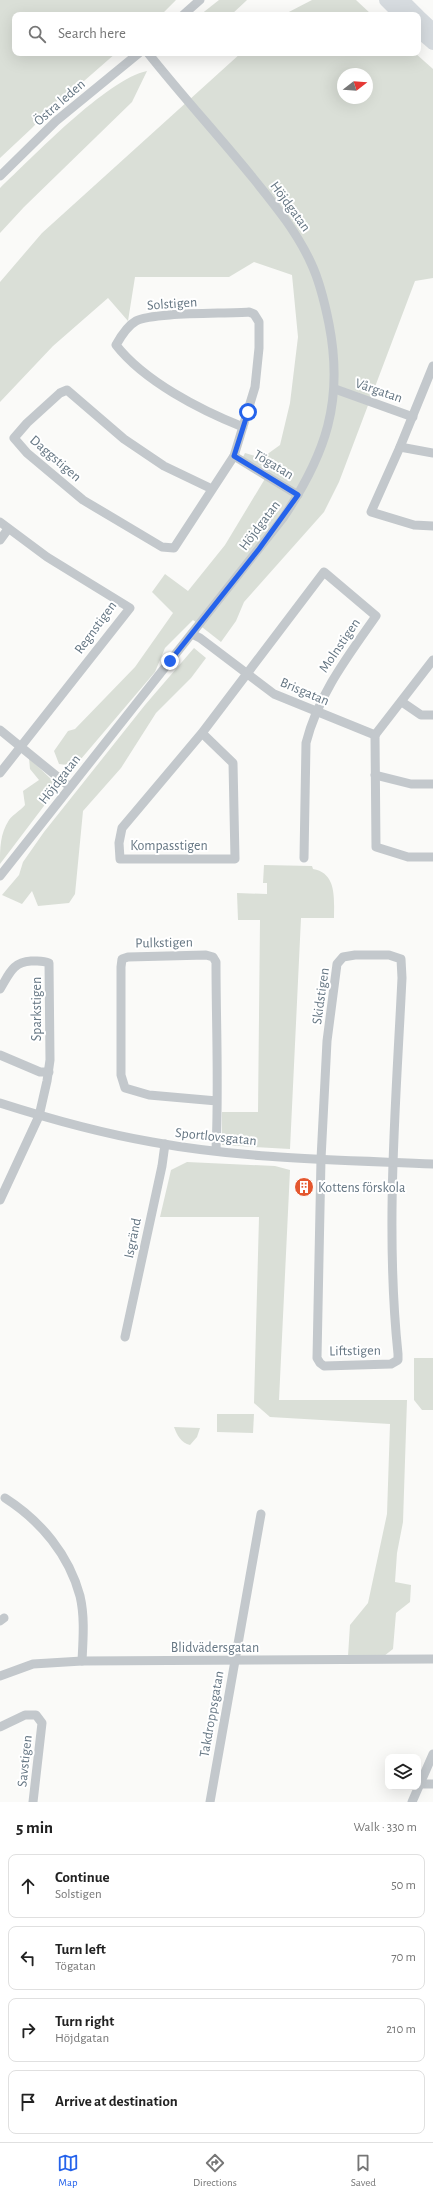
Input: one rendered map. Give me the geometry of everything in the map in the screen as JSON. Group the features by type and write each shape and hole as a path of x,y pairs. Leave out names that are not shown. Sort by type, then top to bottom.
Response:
{"highway":[{"path":"386,0 399,12"},
{"path":"402,0 415,12"},
{"path":"421,18 433,30"},
{"path":"421,33 433,43"}],"street":[{"path":"186,12 200,0"},
{"name":"Östra leden","path":"0,176 56,121 135,56"},
{"name":"Höjdgatan","path":"0,876 283,518 310,475 325,440 332,411 335,389 335,363 327,313 311,263 300,243 267,196 150,56"},
{"name":"Solstigen","path":"234,456 243,427 255,387 258,366 258,322 254,314 249,312 152,316 134,322 116,344 130,362 146,375 174,393 243,427"},
{"path":"433,366 428,390 413,417 371,512 414,525 433,526"},
{"name":"Vårgatan","path":"335,389 413,417"},
{"name":"Daggstigen","path":"212,489 164,466 124,439 67,390 60,393 27,423 14,438 27,453 83,500 162,547 174,548 234,456"},
{"path":"400,447 433,453"},
{"name":"Tögatan","path":"234,456 298,495"},
{"name":"Regnstigen","path":"0,522 76,576 130,608 20,748"},
{"path":"0,540 8,529"},
{"name":"Molnstigen","path":"246,673 324,572 376,616 327,687 316,712 306,743 304,858"},
{"name":"Brisgatan","path":"192,634 274,694 375,735"},
{"path":"433,660 375,735 376,847 408,857 433,857"},
{"name":"Kompasstigen","path":"202,733 232,762 235,859 120,859 119,843 122,828 202,733 246,673"},
{"path":"402,702 421,715 433,715"},
{"path":"0,730 20,748 70,787"},
{"path":"0,773 20,748"},
{"path":"375,775 411,784 433,784"},
{"name":"Pulkstigen","path":"216,1150 217,1101 216,962 213,957 206,955 128,957 122,959 121,1075 125,1088 149,1095 217,1101"},
{"name":"Skidstigen","path":"321,1159 327,1041 337,964 345,956 389,955 401,959 402,967 393,1162"},
{"name":"Sparkstigen","path":"0,989 14,966 20,962 43,960 49,963 48,1072 39,1116 0,1200"},
{"path":"0,1055 40,1072 48,1072"},
{"name":"Sportlovsgatan","path":"0,1103 39,1116 87,1129 165,1144 321,1159 433,1164"},
{"name":"Isgränd","path":"125,1337 162,1166 165,1144"},
{"name":"Liftstigen","path":"321,1159 317,1358 324,1366 391,1364 398,1360 392,1286 391,1206 393,1162"},
{"path":"5,1498 22,1509 40,1526 66,1561 80,1597 83,1622 82,1661"},
{"name":"Takdroppsgatan","path":"210,1802 261,1514"},
{"name":"Blidvädersgatan","path":"0,1676 33,1664 82,1661 235,1662 433,1659"},
{"name":"Savstigen","path":"0,1726 25,1715 36,1715 42,1723 34,1802"},
{"path":"421,1782 433,1754"},
{"path":"421,1784 433,1784"},
{"path":"412,1802 417,1790"}],"shaded area":[{"path":"0,0 176,0 164,12 12,12 12,56 113,56 76,88 64,94 32,128 0,158"},
{"path":"219,0 247,0 234,12 204,12"},
{"path":"312,0 356,0 369,12 289,12"},
{"path":"238,56 418,56 433,69 433,278 415,281 339,482 324,512 244,602 236,621 221,642 193,620 165,648 155,672 75,766 59,764 54,751 68,731 75,729 135,667 173,613 152,592 165,574 188,591 225,545 269,472 243,457 245,453 262,458 280,445 290,403 298,337 292,275 254,262 229,277 135,277 128,321 108,298 53,346 0,402 0,282 42,233"},
{"path":"147,71 132,102 24,207 0,233 0,188 70,121 91,104 112,88 131,77"},
{"path":"194,648 206,658 191,678 156,713 121,768 83,811 75,894 69,903 38,906 32,891 22,904 2,895 19,875 23,862 44,832 145,705"},
{"path":"29,758 52,780 56,790 0,864 1,841 6,825 10,818 25,805 23,791 39,780 30,769"},
{"path":"264,865 312,866 313,869 321,871 330,881 334,895 334,918 301,918 290,1149 222,1145 222,1112 258,1112 260,920 238,920 237,893 267,894 267,883 263,883"},
{"path":"187,1162 275,1166 290,1170 279,1400 407,1400 403,1522 397,1553 395,1582 411,1585 410,1602 396,1613 393,1649 384,1656 348,1656 350,1625 368,1603 387,1514 390,1424 270,1417 254,1403 259,1217 160,1217 171,1170"},
{"path":"414,1358 433,1358 433,1410 422,1410 414,1400"},
{"path":"217,1414 254,1414 253,1433 217,1432"},
{"path":"174,1427 200,1428 197,1437 190,1445 182,1441"}],"place":[{"name":"Kottens förskola","path":"304,1187"}],"route":[{"path":"170,661 283,518 298,495 234,456 248,412"}]}
